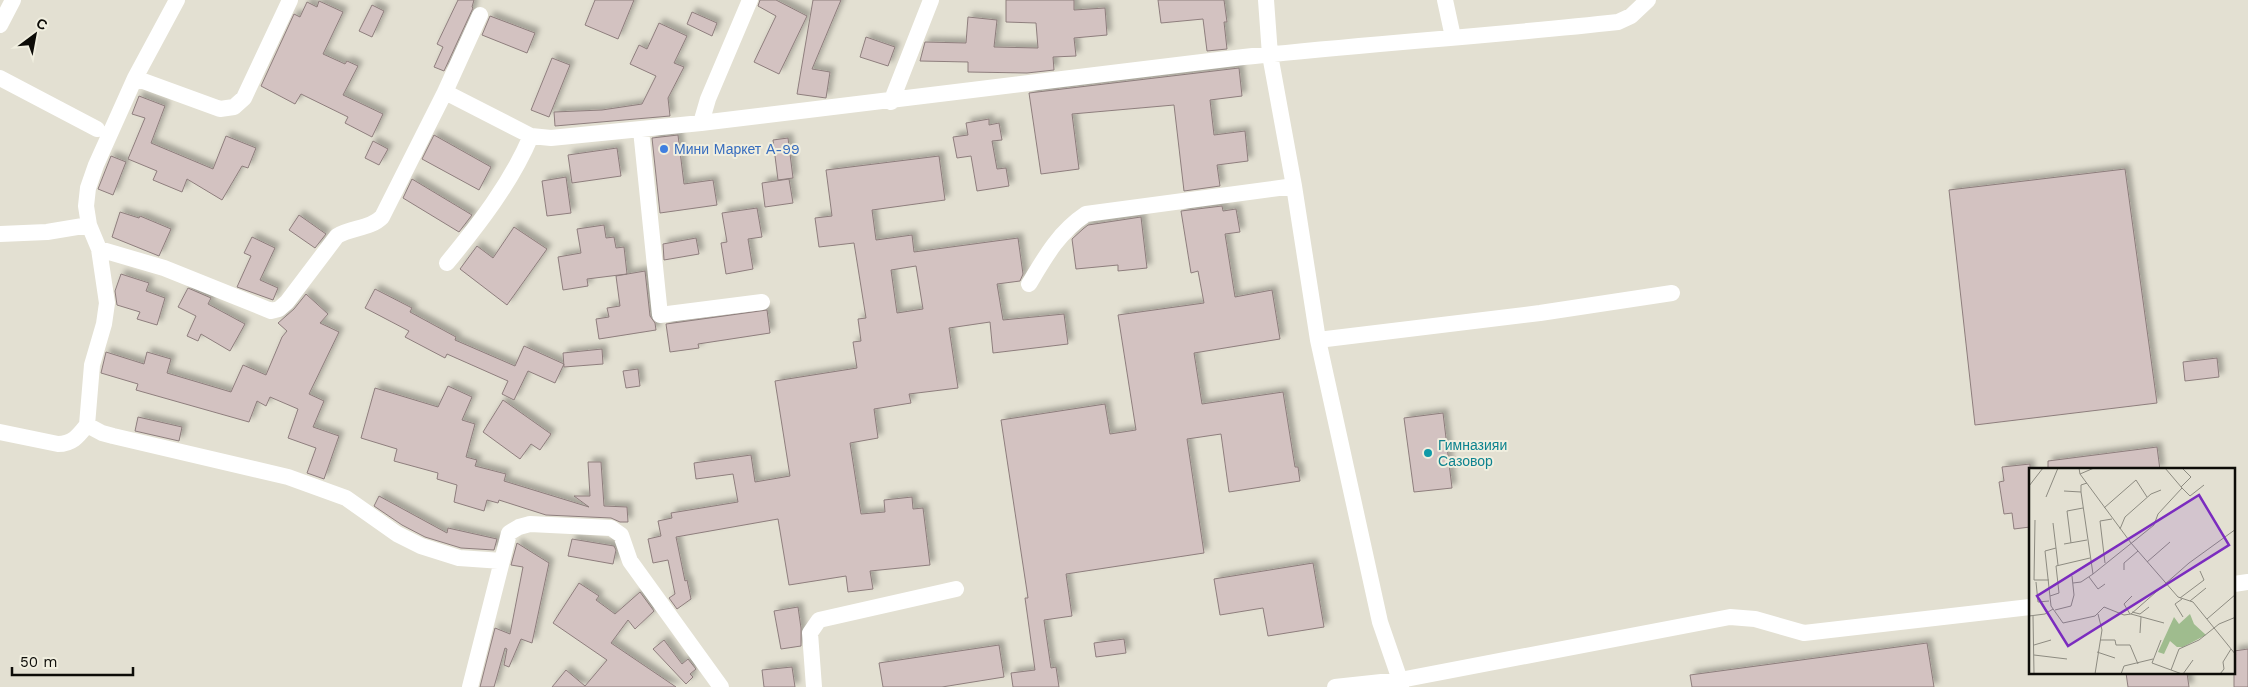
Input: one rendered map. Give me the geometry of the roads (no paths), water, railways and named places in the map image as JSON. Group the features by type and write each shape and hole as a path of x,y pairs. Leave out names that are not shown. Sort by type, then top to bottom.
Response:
{"street":[{"path":"0,25 13,0"},
{"path":"0,432 66,444 76,438 87,425 92,366 104,324 106,303 99,249 89,225 86,206 88,188 96,165 135,78 177,0"},
{"path":"135,78 220,109 234,108 244,98 290,0"},
{"path":"701,123 708,99 750,0"},
{"path":"891,102 931,0"},
{"path":"1266,0 1270,55 1294,186 1318,340 1380,622 1400,683"},
{"path":"1445,0 1453,38"},
{"path":"445,92 531,136 551,138 641,130 891,102 1270,55 1618,22 1631,16 1648,0"},
{"path":"99,249 164,268 271,311 279,309 287,302 337,236 348,230 372,225 382,217 445,92 480,15"},
{"path":"0,78 97,129"},
{"path":"641,130 660,315 762,302"},
{"path":"447,263 471,234 504,186 531,136"},
{"path":"1029,284 1053,244 1070,224 1086,214 1294,186"},
{"path":"0,234 48,232 89,225"},
{"path":"1318,340 1540,313 1672,294"},
{"path":"87,425 102,433 113,436 288,477 320,487 346,498 398,534 420,546 459,558 502,561"},
{"path":"470,687 509,533 530,524 611,528 621,535 630,560 721,687"},
{"path":"814,687 810,633 819,620 956,589"},
{"path":"1335,687 1400,683 1730,617 1755,619 1804,633 2029,607"}],"place":[{"name":"Мини Маркет А-99","path":"664,149"},
{"name":"Гимназияи Сазовор","path":"1428,453"}]}
